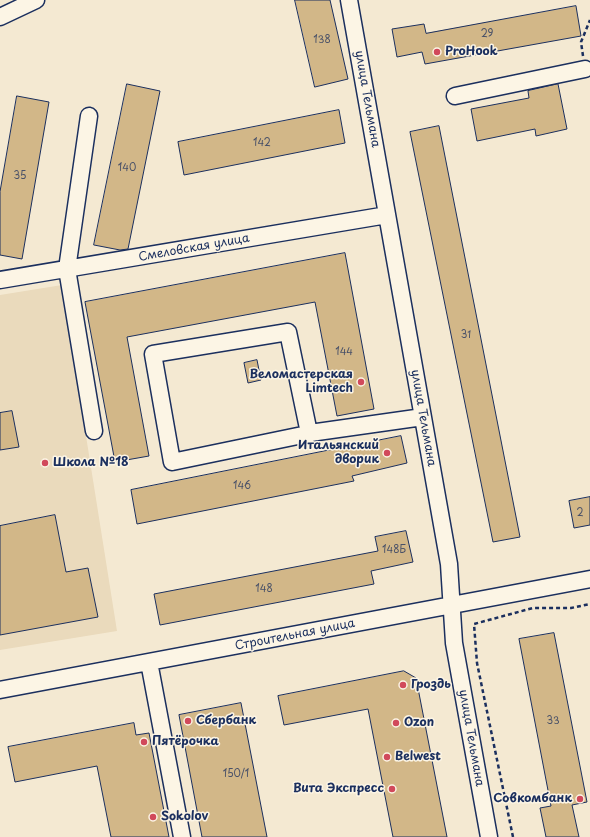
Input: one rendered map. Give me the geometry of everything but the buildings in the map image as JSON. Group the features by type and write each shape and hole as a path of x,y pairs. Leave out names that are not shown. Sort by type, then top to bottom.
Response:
{"street":[{"path":"0,17 36,0"},
{"name":"улица Тельмана","path":"349,0 449,564 454,643 488,837"},
{"path":"455,96 585,69"},
{"path":"89,116 67,269 94,431"},
{"name":"Смеловская улица","path":"0,280 387,215"},
{"path":"309,433 288,332 153,354 172,462 309,433 423,417"},
{"name":"Строительная улица","path":"0,690 590,579"},
{"path":"149,662 182,837"}],"path":[{"path":"585,69 581,42 590,20"},
{"path":"513,837 477,663 474,624 533,608 571,608 590,604"}],"shaded area":[{"name":"Школа №18","path":"62,285 117,631 0,650 0,295"}],"place":[{"name":"ProHook","path":"437,52"},
{"name":"Веломастерская Limtech","path":"361,382"},
{"name":"Итальянский дворик","path":"387,453"},
{"name":"Школа №18","path":"45,463"},
{"name":"Гроздь","path":"403,685"},
{"name":"Сбербанк","path":"188,721"},
{"name":"Ozon","path":"396,723"},
{"name":"Пятёрочка","path":"144,742"},
{"name":"Belwest","path":"387,757"},
{"name":"Вита Экспресс","path":"392,789"},
{"name":"Совкомбанк","path":"580,799"},
{"name":"Sokolov","path":"153,817"}]}
